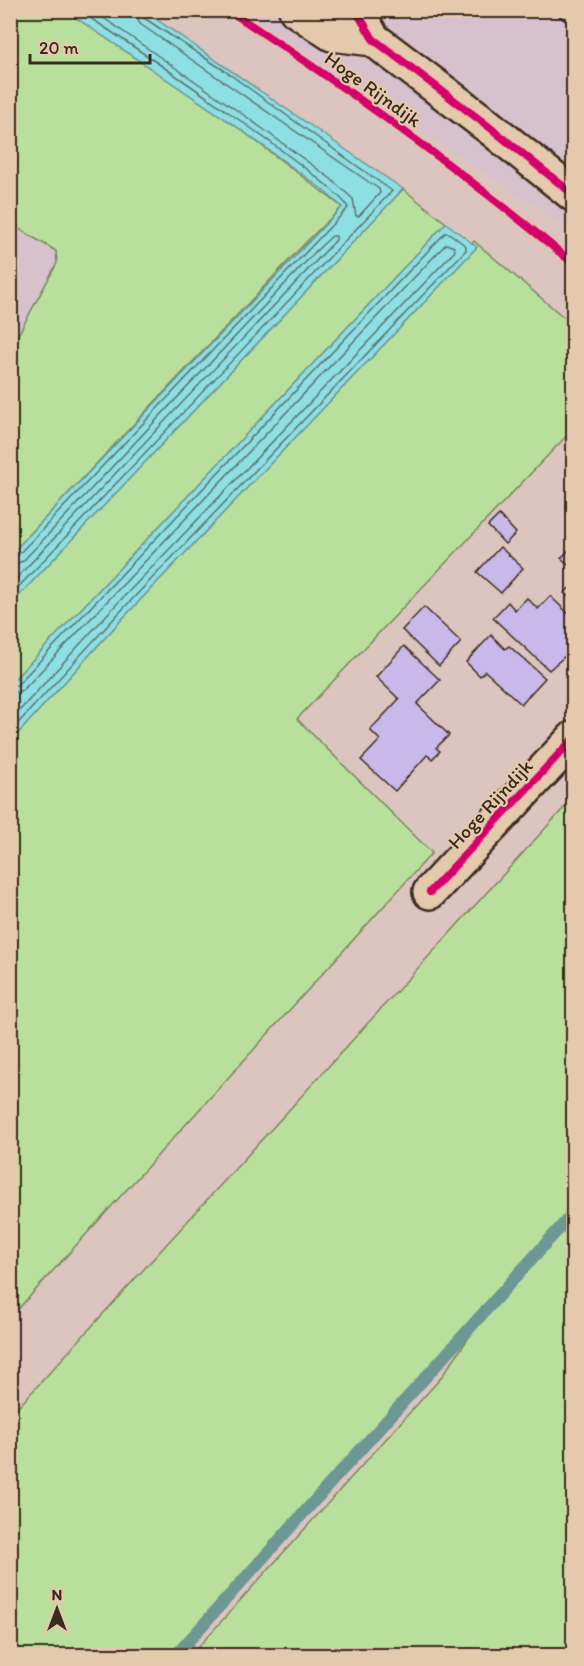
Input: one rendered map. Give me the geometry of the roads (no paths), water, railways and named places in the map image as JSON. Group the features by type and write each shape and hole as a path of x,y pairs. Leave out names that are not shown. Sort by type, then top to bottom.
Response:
{"street":[{"name":"Hoge Rijndijk","path":"296,10 332,34 373,39"},
{"name":"Hoge Rijndijk","path":"352,10 358,14 373,39 573,195"},
{"name":"Hoge Rijndijk","path":"430,892 573,738"}],"lane":[{"path":"567,10 573,15"}],"water":[{"path":"66,11 144,11 403,189 11,604 11,554 342,207 322,189 240,129"},
{"path":"446,223 477,247 123,618 11,741 11,683"}],"waterway":[{"path":"175,1656 574,1212"}]}
